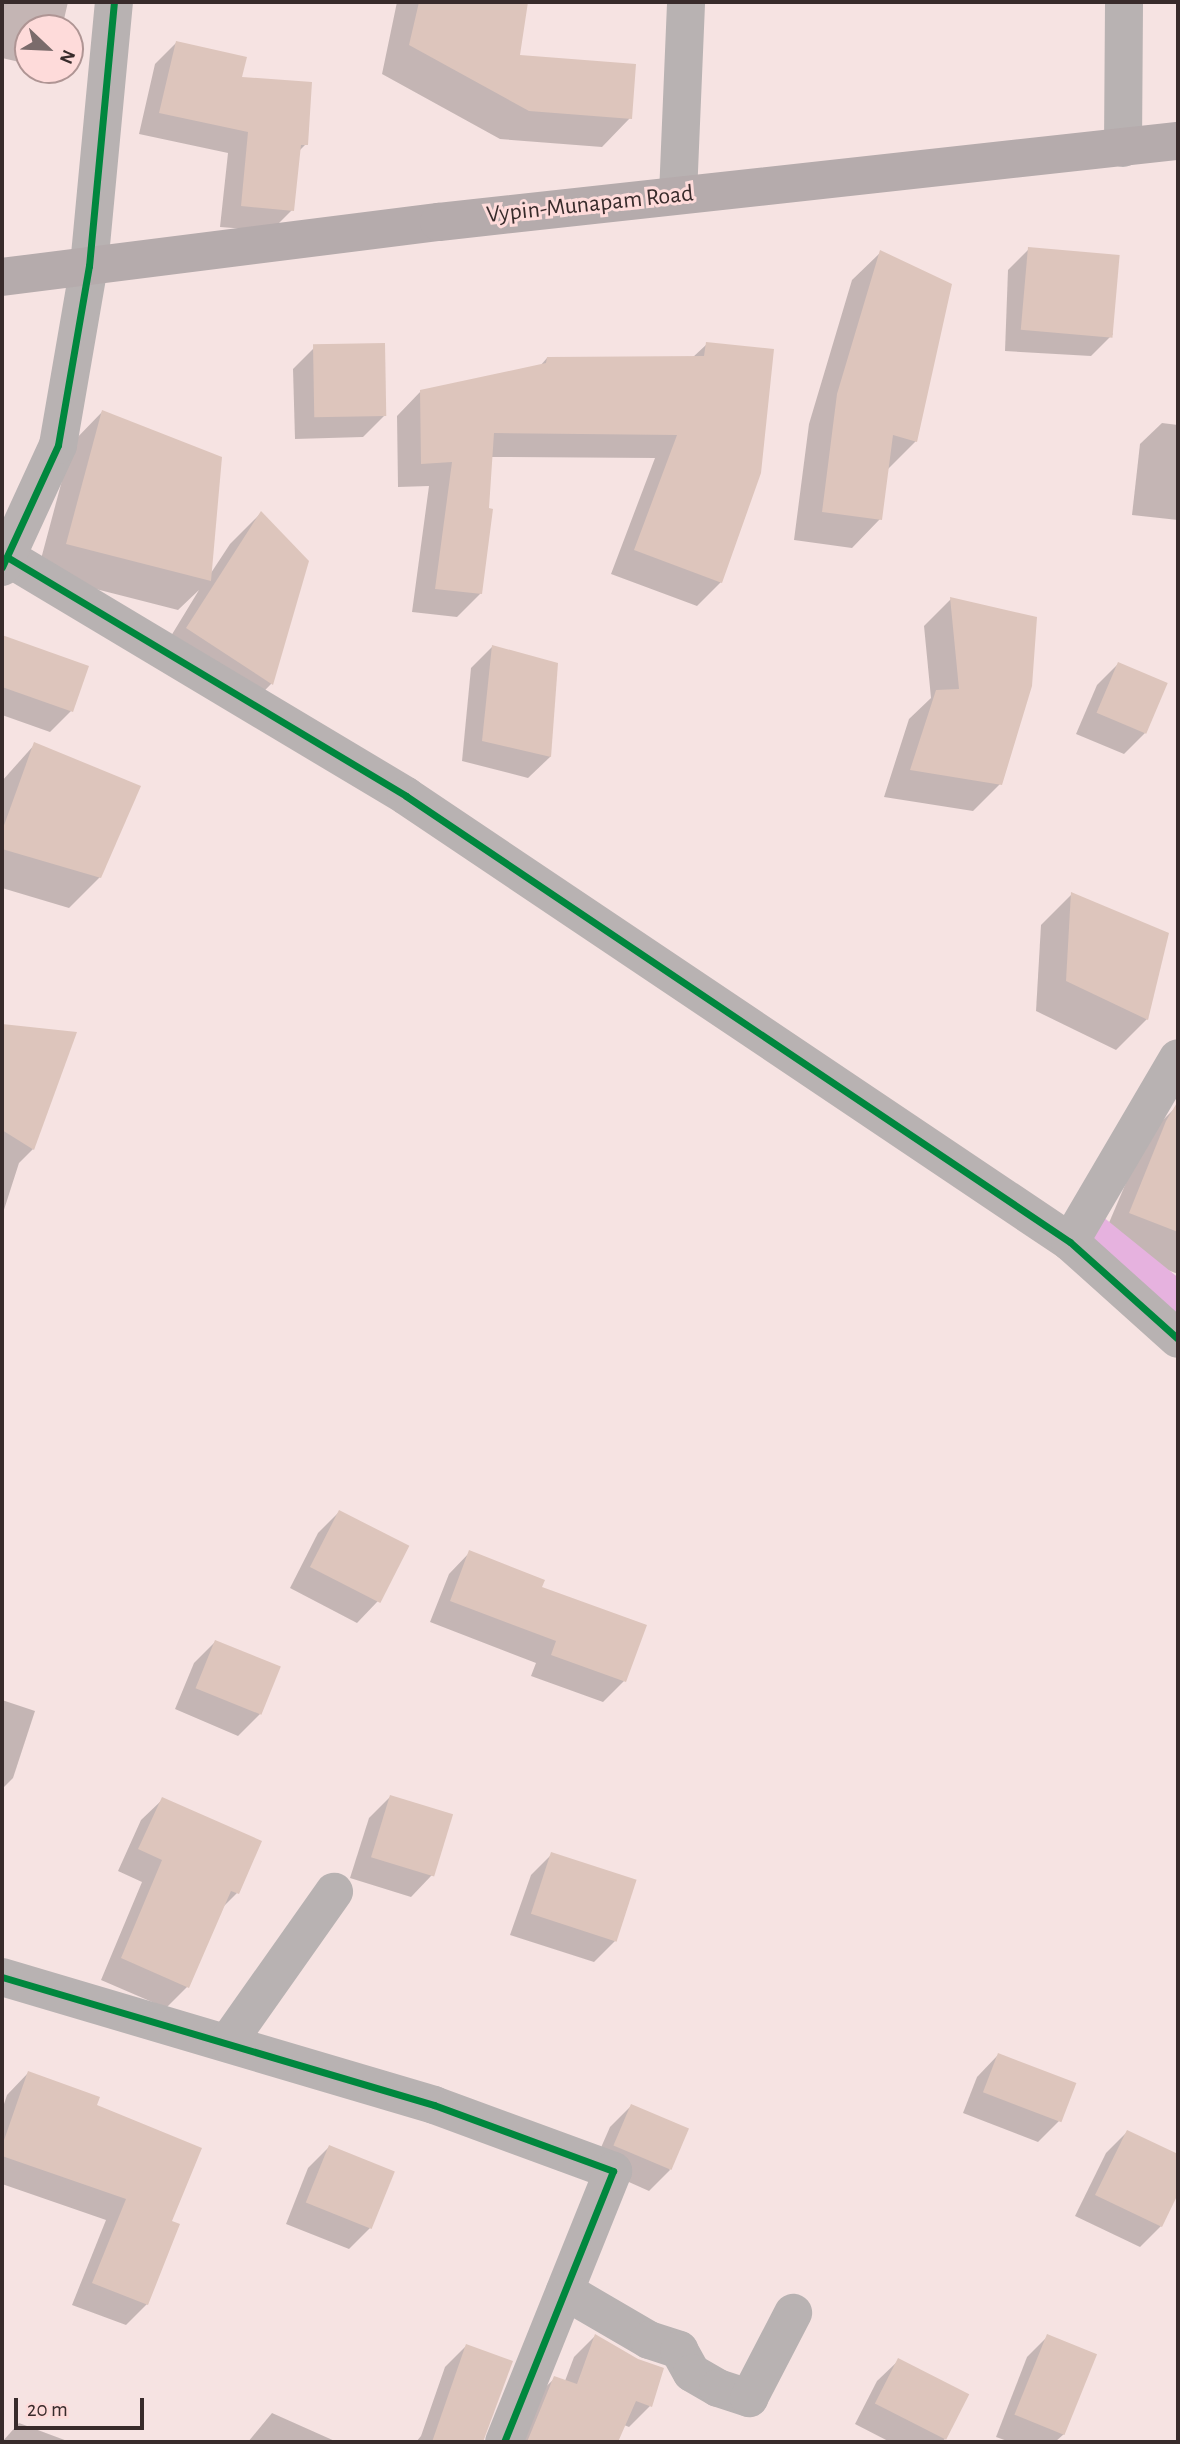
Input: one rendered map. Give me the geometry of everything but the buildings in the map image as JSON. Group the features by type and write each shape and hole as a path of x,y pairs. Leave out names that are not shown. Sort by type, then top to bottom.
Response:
{"main road":[{"name":"Vypin-Munapam Road","path":"2,277 678,195 1178,141"}],"street":[{"path":"114,2 89,266 58,445 5,562 406,796 1070,1242 1178,1339"},
{"path":"678,195 686,2"},
{"path":"1123,148 1124,2"},
{"path":"1070,1242 1178,1058"},
{"path":"228,2042 334,1892"},
{"path":"2,1977 434,2105 613,2171 504,2442"},
{"path":"565,2291 649,2340 679,2350 692,2373 718,2388 749,2398 793,2313"}],"waterway":[{"path":"1089,1235 1178,1307"}],"cycle path":[{"path":"2,567 58,445 89,266 114,2"},
{"path":"7,557 406,796 1070,1242 1178,1339"},
{"path":"2,1977 434,2105 613,2171 504,2442"}]}
